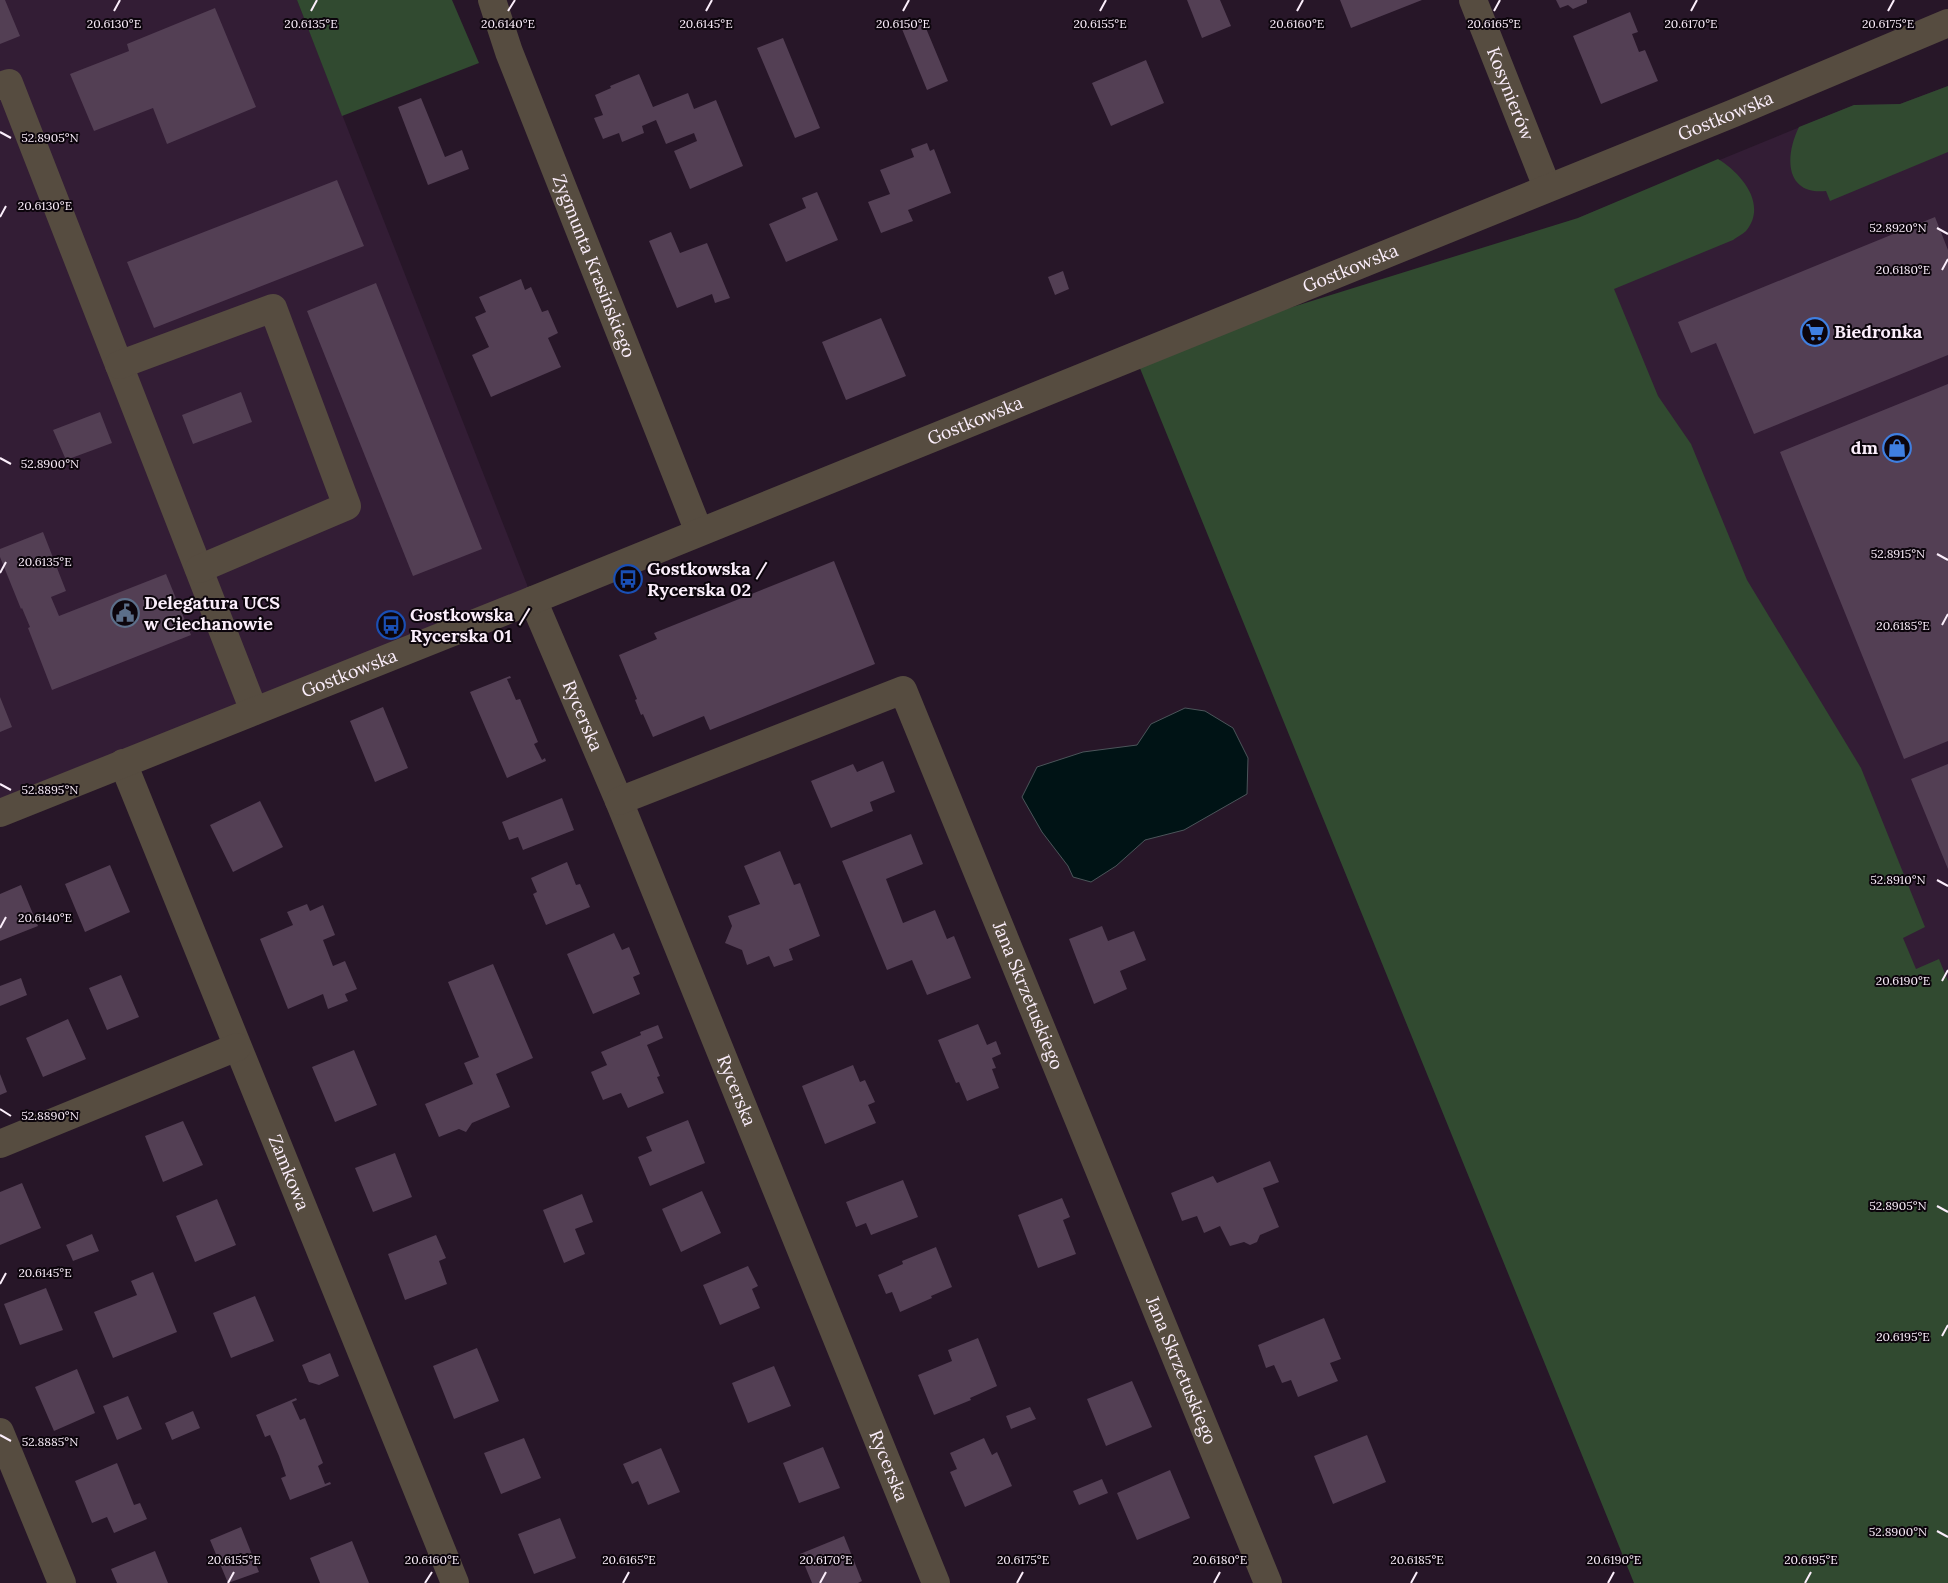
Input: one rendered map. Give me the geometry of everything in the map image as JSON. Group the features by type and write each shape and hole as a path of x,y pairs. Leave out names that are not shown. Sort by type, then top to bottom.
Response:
{"street":[{"name":"Zygmunta Krasińskiego","path":"492,0 509,52 699,532"},
{"name":"Kosynierów","path":"1474,0 1547,187"},
{"name":"Gostkowska","path":"0,813 534,600 1725,116 1948,23"},
{"path":"0,86 9,83 254,711"},
{"path":"119,365 273,308 346,506 199,569"},
{"name":"Rycerska","path":"534,600 619,801 936,1583"},
{"name":"Jana Skrzetuskiego","path":"619,801 903,690 1268,1583"},
{"name":"Zamkowa","path":"123,763 455,1583"},
{"path":"0,1144 237,1047"},
{"path":"0,1432 62,1583"}],"shaded area":[{"path":"0,0 297,0 533,600 0,813"},
{"path":"1948,86 1948,1130 1578,218 1854,105 1900,104"},
{"path":"1185,708 1205,711 1233,728 1248,758 1247,794 1184,830 1145,840 1116,866 1091,882 1073,877 1068,866 1042,832 1022,797 1037,767 1083,752 1137,745 1151,724"}],"green space":[{"path":"297,0 452,0 479,63 342,116"},
{"path":"1948,86 1948,152 1830,201 1826,191 1812,191 1802,187 1795,180 1790,161 1791,149 1799,127 1854,105 1900,104"},
{"path":"1718,159 1743,181 1753,200 1752,221 1746,231 1733,240 1614,289 1658,396 1691,444 1747,580 1861,768 1925,927 1903,938 1916,969 1939,959 1948,981 1948,1583 1634,1583 1135,356 1578,218"}],"building":[{"path":"0,0 5,0 20,36 0,44"},
{"path":"1187,0 1220,0 1231,26 1202,38"},
{"path":"1340,0 1422,0 1351,28"},
{"path":"1556,0 1587,0 1587,3 1573,9 1568,5 1560,8"},
{"path":"215,8 256,107 167,144 153,108 94,131 70,74 129,51 127,44"},
{"path":"1630,12 1638,32 1632,34 1639,52 1645,50 1658,81 1601,104 1573,36"},
{"path":"923,21 948,81 927,90 902,29"},
{"path":"783,38 820,128 795,138 757,48"},
{"path":"1146,60 1164,103 1111,126 1092,83"},
{"path":"639,74 653,107 688,93 694,109 716,100 743,166 690,189 674,151 697,141 694,133 666,144 656,120 642,126 644,133 622,142 619,133 603,139 594,118 603,115 595,95 611,88 610,86"},
{"path":"421,98 445,157 462,150 469,169 428,185 398,107"},
{"path":"927,143 930,151 934,149 951,193 908,210 913,221 881,233 868,202 890,194 880,170 914,157 911,149"},
{"path":"337,180 364,246 154,328 127,262"},
{"path":"817,192 838,240 786,262 769,224 806,208 802,198"},
{"name":"Biedronka","path":"1935,217 1948,250 1948,355 1754,434 1716,343 1691,353 1678,322"},
{"path":"671,232 680,253 707,243 730,298 715,303 712,294 677,308 649,241"},
{"path":"1063,271 1069,289 1055,295 1048,277"},
{"path":"521,279 525,290 531,287 542,312 548,310 558,333 548,338 561,367 491,397 472,355 489,347 475,317 486,312 479,297"},
{"path":"376,283 482,549 413,576 307,311"},
{"path":"881,318 906,376 846,400 822,342"},
{"path":"1948,384 1948,741 1904,759 1780,452"},
{"path":"241,392 252,422 193,444 182,415"},
{"path":"100,412 112,443 66,460 53,430"},
{"name":"Delegatura UCS w Ciechanowie","path":"43,532 66,591 51,597 59,616 166,574 191,635 52,690 28,628 30,627 0,557 0,549"},
{"path":"834,561 875,664 710,730 704,716 653,737 643,714 641,715 635,700 637,699 619,655 657,639 654,633"},
{"path":"510,676 511,678 507,679 516,700 520,699 538,742 534,744 542,760 545,758 546,761 507,778 470,692"},
{"path":"0,697 12,727 0,732"},
{"path":"383,707 408,768 375,782 350,721"},
{"path":"883,761 895,792 870,802 873,811 831,828 811,781 853,764 857,772"},
{"path":"1948,764 1948,869 1911,779"},
{"path":"562,798 574,830 523,850 518,837 509,840 502,822"},
{"path":"260,801 283,847 233,872 210,825"},
{"path":"911,834 923,864 886,879 903,923 935,910 947,939 954,936 971,978 927,995 912,960 887,970 842,861"},
{"path":"780,851 794,885 800,883 820,936 789,949 793,960 774,967 769,956 747,965 742,950 725,943 732,926 728,916 760,904 744,866"},
{"path":"567,862 576,885 580,884 590,907 546,925 533,894 537,892 531,878"},
{"path":"110,865 130,912 85,932 65,884"},
{"path":"21,885 38,926 0,941 0,894"},
{"path":"307,904 310,911 323,905 335,935 323,940 333,966 345,961 357,989 345,994 348,1001 328,1009 323,994 288,1009 260,939 293,925 287,912"},
{"path":"1102,926 1108,941 1134,931 1146,960 1120,971 1127,989 1094,1004 1069,939"},
{"path":"614,933 622,950 629,947 640,974 633,977 640,994 593,1014 567,954"},
{"path":"493,964 533,1058 496,1074 510,1107 472,1123 466,1132 459,1129 439,1137 425,1104 473,1084 464,1063 479,1057 448,982"},
{"path":"121,975 139,1017 107,1030 89,988"},
{"path":"21,978 27,995 0,1006 0,986"},
{"path":"68,1019 86,1059 43,1077 26,1038"},
{"path":"978,1024 987,1045 996,1041 1001,1054 992,1058 996,1068 992,1069 999,1088 967,1101 959,1082 956,1083 938,1040"},
{"path":"658,1025 663,1038 647,1045 660,1076 657,1077 664,1093 628,1108 621,1093 603,1100 591,1072 607,1065 601,1052 641,1035 640,1032"},
{"path":"354,1050 377,1105 335,1122 312,1067"},
{"path":"853,1065 860,1082 865,1080 875,1102 868,1105 876,1123 825,1144 802,1086"},
{"path":"0,1074 7,1092 0,1095"},
{"path":"688,1120 705,1163 650,1186 638,1157 652,1151 646,1137"},
{"path":"183,1121 203,1165 163,1182 145,1136"},
{"path":"395,1153 412,1197 373,1212 355,1168"},
{"path":"1270,1161 1279,1182 1263,1188 1279,1227 1260,1235 1257,1242 1250,1245 1244,1242 1230,1246 1220,1226 1204,1233 1197,1216 1182,1221 1171,1193 1213,1176 1217,1183"},
{"path":"903,1180 918,1217 871,1235 866,1223 856,1227 846,1202"},
{"path":"22,1183 41,1228 0,1245 0,1192"},
{"path":"702,1191 721,1233 681,1252 662,1209"},
{"path":"582,1194 593,1222 575,1229 585,1254 564,1263 543,1210"},
{"path":"1062,1198 1070,1217 1063,1220 1076,1254 1038,1268 1018,1215"},
{"path":"217,1199 236,1245 195,1262 176,1216"},
{"path":"92,1234 99,1251 73,1261 66,1245"},
{"path":"436,1235 446,1258 439,1261 447,1284 405,1300 388,1254"},
{"path":"936,1247 952,1287 900,1312 892,1292 886,1294 878,1275 903,1264 902,1261"},
{"path":"748,1266 758,1286 752,1289 760,1308 720,1325 703,1285"},
{"path":"153,1272 177,1332 113,1358 94,1312 137,1295 131,1281"},
{"path":"46,1288 63,1330 20,1345 4,1304"},
{"path":"255,1296 274,1341 231,1358 213,1313"},
{"path":"1324,1318 1341,1359 1330,1363 1338,1381 1298,1397 1291,1380 1282,1383 1274,1365 1266,1368 1258,1345"},
{"path":"978,1338 997,1386 970,1398 971,1400 934,1415 918,1375 952,1361 948,1350"},
{"path":"477,1348 499,1401 454,1419 433,1366"},
{"path":"330,1353 339,1376 319,1385 309,1382 302,1365"},
{"path":"774,1366 791,1406 748,1423 732,1383"},
{"path":"77,1369 95,1413 54,1431 35,1387"},
{"path":"1132,1381 1152,1427 1106,1446 1087,1399"},
{"path":"128,1396 142,1429 117,1440 103,1406"},
{"path":"296,1398 297,1400 292,1402 300,1420 305,1418 323,1463 318,1466 325,1484 330,1482 331,1484 290,1500 281,1478 286,1476 279,1456 270,1435 265,1437 256,1415"},
{"path":"1030,1407 1036,1419 1011,1429 1006,1416"},
{"path":"193,1411 200,1428 172,1440 165,1423"},
{"path":"1367,1435 1386,1482 1333,1504 1314,1456"},
{"path":"524,1438 541,1478 501,1494 484,1453"},
{"path":"984,1438 992,1455 997,1452 1012,1486 965,1507 950,1472 957,1469 950,1453"},
{"path":"823,1447 840,1488 799,1503 783,1463"},
{"path":"661,1448 680,1492 648,1505 638,1481 632,1484 623,1464"},
{"path":"117,1463 134,1505 140,1503 147,1519 114,1533 107,1517 92,1523 75,1481"},
{"path":"1170,1470 1190,1518 1137,1540 1117,1493"},
{"path":"1102,1479 1108,1493 1079,1505 1073,1491"},
{"path":"560,1518 576,1558 534,1574 518,1534"},
{"path":"241,1527 259,1572 228,1583 210,1540"},
{"path":"844,1536 862,1581 858,1583 812,1583 800,1554"},
{"path":"352,1541 369,1583 320,1583 310,1558"},
{"path":"155,1551 168,1583 117,1583 111,1569"}],"place":[{"name":"Biedronka","path":"1815,332"},
{"name":"dm","path":"1897,448"},
{"name":"Gostkowska / Rycerska 02","path":"628,579"},
{"name":"Delegatura UCS w Ciechanowie","path":"125,613"},
{"name":"Gostkowska / Rycerska 01","path":"391,625"}]}
